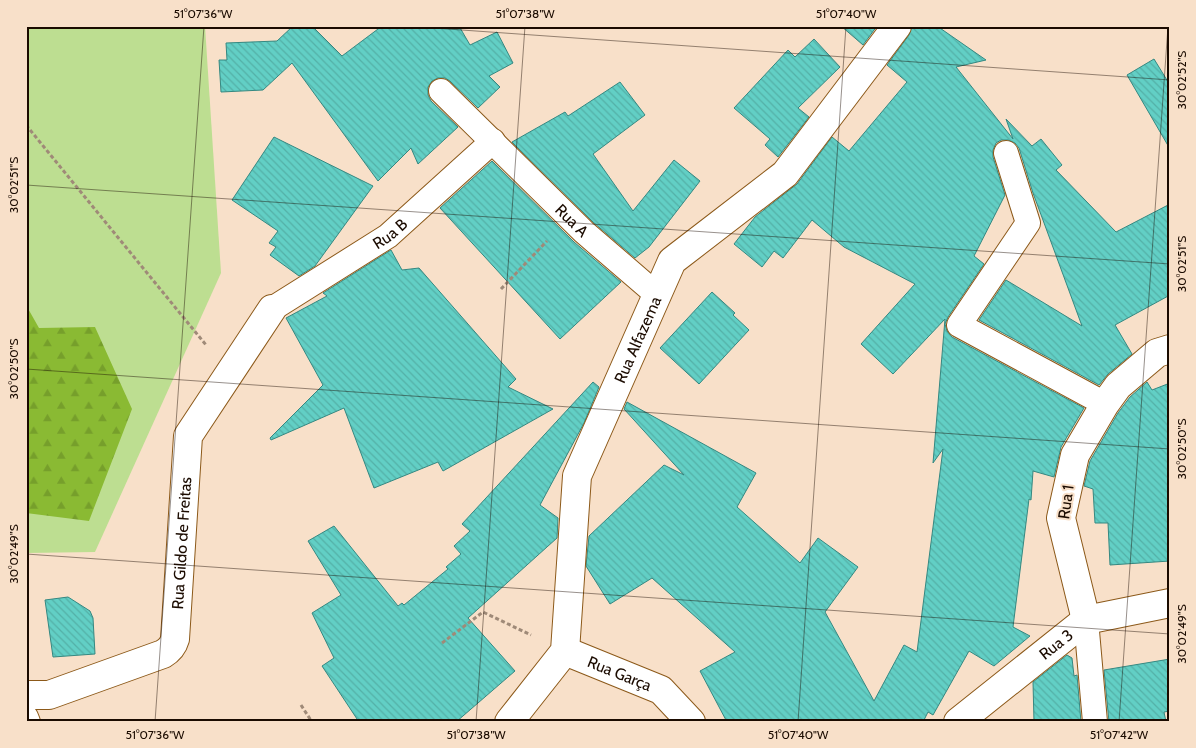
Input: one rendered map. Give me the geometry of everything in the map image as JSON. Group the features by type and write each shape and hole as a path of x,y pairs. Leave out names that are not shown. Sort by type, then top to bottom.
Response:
{"street":[{"name":"Rua Alfazema","path":"565,650 577,476 672,261 785,174 897,26"},
{"name":"Rua Gildo de Freitas","path":"26,695 49,695 163,654 173,646 188,436 272,309"},
{"name":"Rua 1","path":"1086,620 1061,518 1074,455 1118,386 1157,353 1170,349"},
{"name":"Rua 3","path":"958,722 1086,620 1170,603"},
{"path":"509,722 565,650"},
{"name":"Rua Garça","path":"565,650 661,690 691,722"}],"lane":[{"name":"Rua A","path":"441,90 570,217 656,294"},
{"name":"Rua B","path":"272,309 388,236 493,141"},
{"path":"1006,153 1028,223 959,325 1105,404"},
{"name":"Rua 1","path":"1086,620 1094,722"},
{"path":"26,717 28,722"}],"path":[{"path":"26,125 229,374"},
{"path":"501,289 570,217"},
{"path":"442,643 483,612 565,650"},
{"path":"301,704 312,722"}],"green space":[{"path":"26,26 205,26 221,273 95,552 26,553"},
{"path":"26,305 39,328 95,327 132,409 89,521 26,513"}],"building":[{"path":"293,26 312,26 342,56 382,26 459,26 470,45 497,32 513,63 489,76 500,87 478,108 445,78 438,78 432,81 428,87 428,95 431,101 458,127 418,164 411,148 378,181 292,63 263,90 221,92 219,60 227,60 226,43 277,41"},
{"path":"841,26 877,26 863,45"},
{"path":"912,26 937,26 986,60 956,67 1013,139 1006,119 1032,146 1041,139 1062,165 1056,170 1116,232 1170,204 1170,295 1115,325 1132,354 1108,374 1099,385 979,320 1006,280 1082,326 1033,193 1019,148 1015,143 1008,140 1001,140 996,143 993,157 1005,195 974,256 984,264 948,317 945,324 947,331 952,337 1084,408 1061,447 1054,477 1033,471 1031,500 1029,499 1013,627 1030,636 994,666 969,651 933,715 928,712 923,722 727,722 700,671 735,652 652,578 610,604 586,566 589,536 664,465 684,475 624,409 627,402 756,473 737,507 800,563 818,538 858,567 825,612 874,701 904,645 917,652 943,449 933,463 945,319 893,374 861,344 915,284 844,247 812,220 783,258 774,251 762,267 734,244 755,217 797,184 832,137 849,151 907,82 887,65 909,35"},
{"path":"814,39 840,67 798,108 809,117 778,157 765,145 770,139 734,108 788,50 795,57"},
{"path":"1154,59 1170,85 1170,149 1127,75"},
{"path":"620,82 645,115 593,154 633,211 674,160 700,181 649,247 635,258 593,222 512,142 565,112 568,116"},
{"path":"274,137 373,186 315,266 299,276 270,255 276,247 269,243 278,231 232,200"},
{"path":"492,161 574,242 621,282 560,339 440,208"},
{"path":"391,250 402,270 419,268 516,379 508,387 553,409 443,471 438,462 374,488 344,408 271,440 270,438 323,385 286,318 327,296 323,293"},
{"path":"712,292 735,313 733,315 749,330 699,384 660,348"},
{"path":"593,382 599,387 584,423 540,505 558,518 557,538 468,618 515,671 456,722 359,722 322,666 334,658 312,613 341,595 308,541 334,526 398,606 402,603 404,605 448,569 446,567 461,554 454,546 470,531 462,524"},
{"path":"1147,382 1152,390 1170,383 1170,561 1110,565 1108,523 1095,523 1093,489 1084,486 1090,461 1118,413 1130,397"},
{"path":"68,597 90,611 93,618 95,654 53,657 45,600"},
{"path":"1067,655 1072,658 1074,676 1077,675 1081,722 1034,722 1033,682"},
{"path":"1170,659 1170,711 1164,712 1166,722 1109,722 1104,670"}]}
